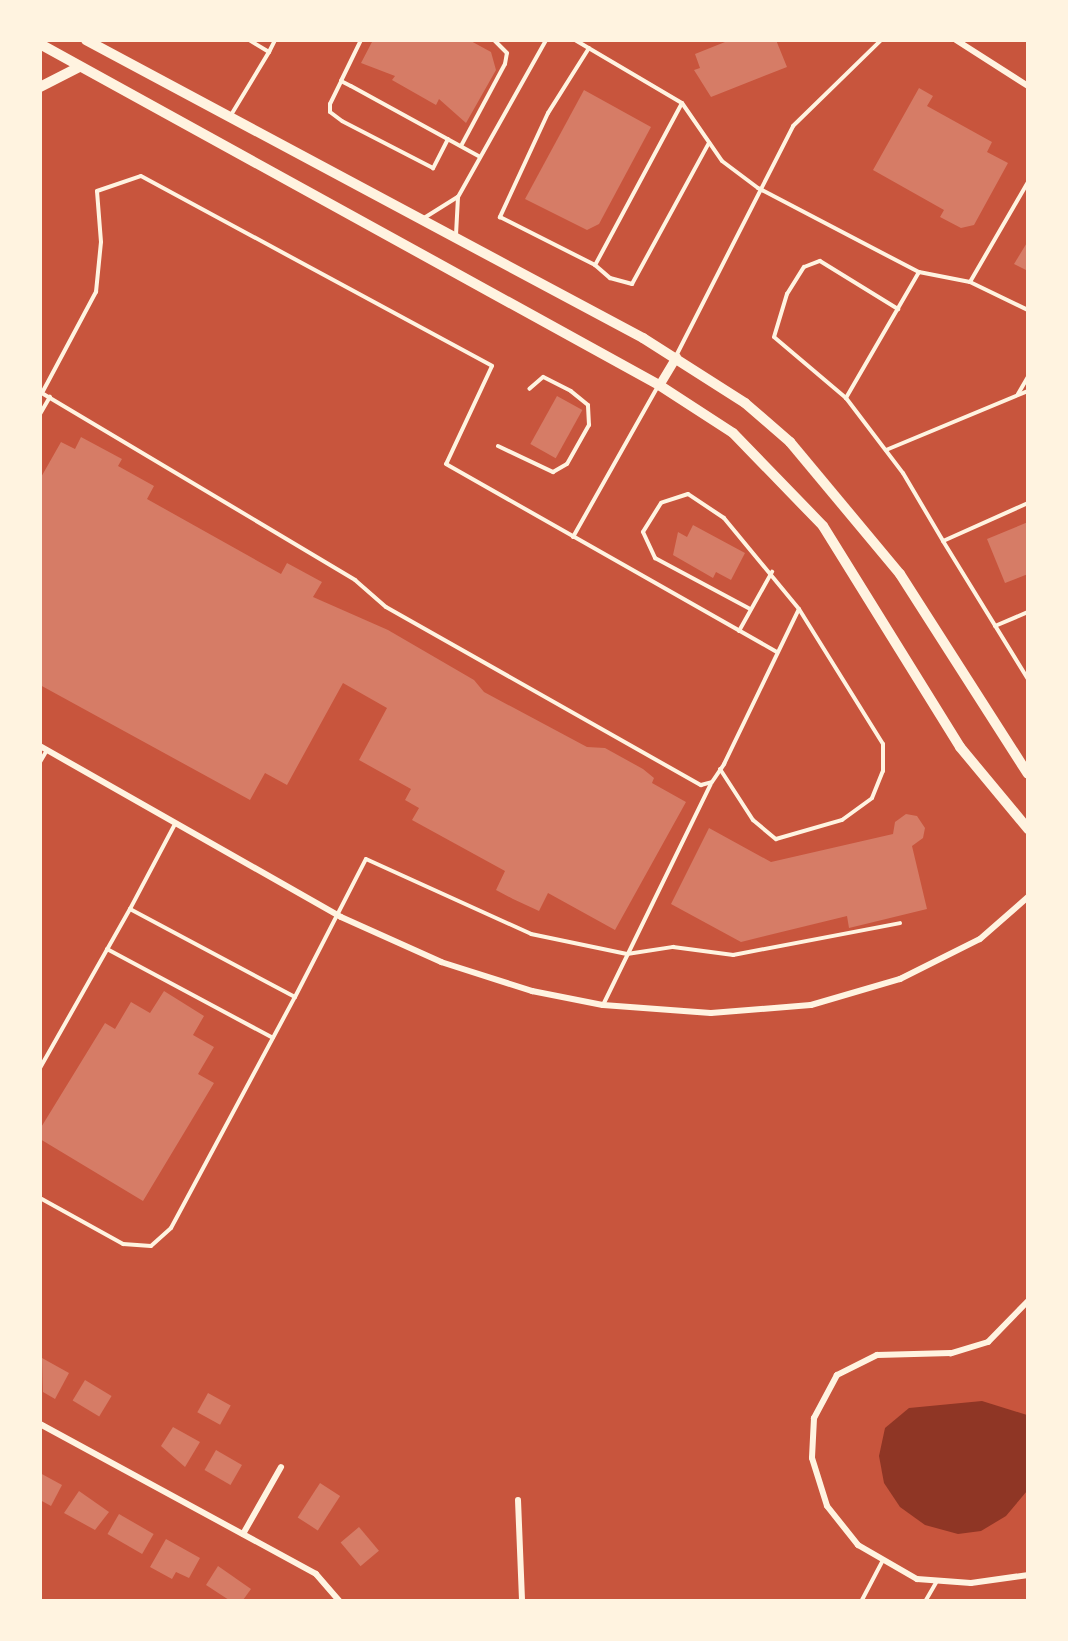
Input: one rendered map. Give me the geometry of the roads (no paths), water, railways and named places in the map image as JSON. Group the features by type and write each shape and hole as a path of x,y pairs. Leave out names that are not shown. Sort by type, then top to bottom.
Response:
{"main road":[{"path":"87,40 424,218 676,357 767,421 832,488 900,574 1028,774"},
{"path":"40,44 659,385 733,433 823,526 960,747 1028,829"},
{"path":"40,87 79,67"}],"street":[{"path":"956,40 1028,86"},
{"path":"659,385 676,357"},
{"path":"40,746 341,917 441,962 532,991 603,1005 711,1013 811,1005 900,979 980,939 1028,897"},
{"path":"1028,1300 988,1342 951,1353 877,1355 837,1375 814,1418 812,1458 827,1506 858,1545 917,1579 971,1583 1028,1575"},
{"path":"40,1424 316,1574 339,1600"},
{"path":"243,1534 281,1467"},
{"path":"518,1500 522,1600"}],"lane":[{"path":"249,40 269,52"},
{"path":"231,115 275,40"},
{"path":"361,40 330,104 330,112 342,121 433,168 448,140"},
{"path":"460,146 505,64 507,53 494,40"},
{"path":"456,236 458,197 546,40"},
{"path":"575,40 682,103 722,161 758,188 919,272 970,282 1028,310"},
{"path":"676,357 758,188 792,126 881,40"},
{"path":"589,48 548,113 500,217 523,231 595,265 610,278 632,284 710,142"},
{"path":"341,81 480,157"},
{"path":"595,265 682,103"},
{"path":"712,782 701,785 537,696 41,393 96,292 101,242 97,191 141,176 492,366 446,464 777,652"},
{"path":"970,282 1028,182"},
{"path":"424,218 458,197"},
{"path":"898,309 820,261 804,267 787,294 774,337 846,398 886,450 1028,679"},
{"path":"846,398 919,272"},
{"path":"498,446 553,472 567,464 589,425 588,405 571,391 543,377 529,389"},
{"path":"1018,394 1028,377"},
{"path":"573,537 659,385"},
{"path":"886,450 1028,390"},
{"path":"40,414 50,398"},
{"path":"720,769 753,820 776,839 842,820 872,798 883,771 883,744 799,609 772,572 724,518 688,494 661,503 643,532 655,558 750,609"},
{"path":"943,541 1028,503"},
{"path":"739,630 772,572"},
{"path":"603,1005 799,609"},
{"path":"995,626 1028,612"},
{"path":"40,762 47,750"},
{"path":"40,1068 176,824"},
{"path":"40,1198 123,1244 151,1246 171,1228 295,997 341,917 366,860 531,934 627,954 673,947 733,955 900,923"},
{"path":"130,909 295,997"},
{"path":"106,949 273,1038"},
{"path":"862,1600 883,1560"},
{"path":"926,1600 937,1581"}]}
